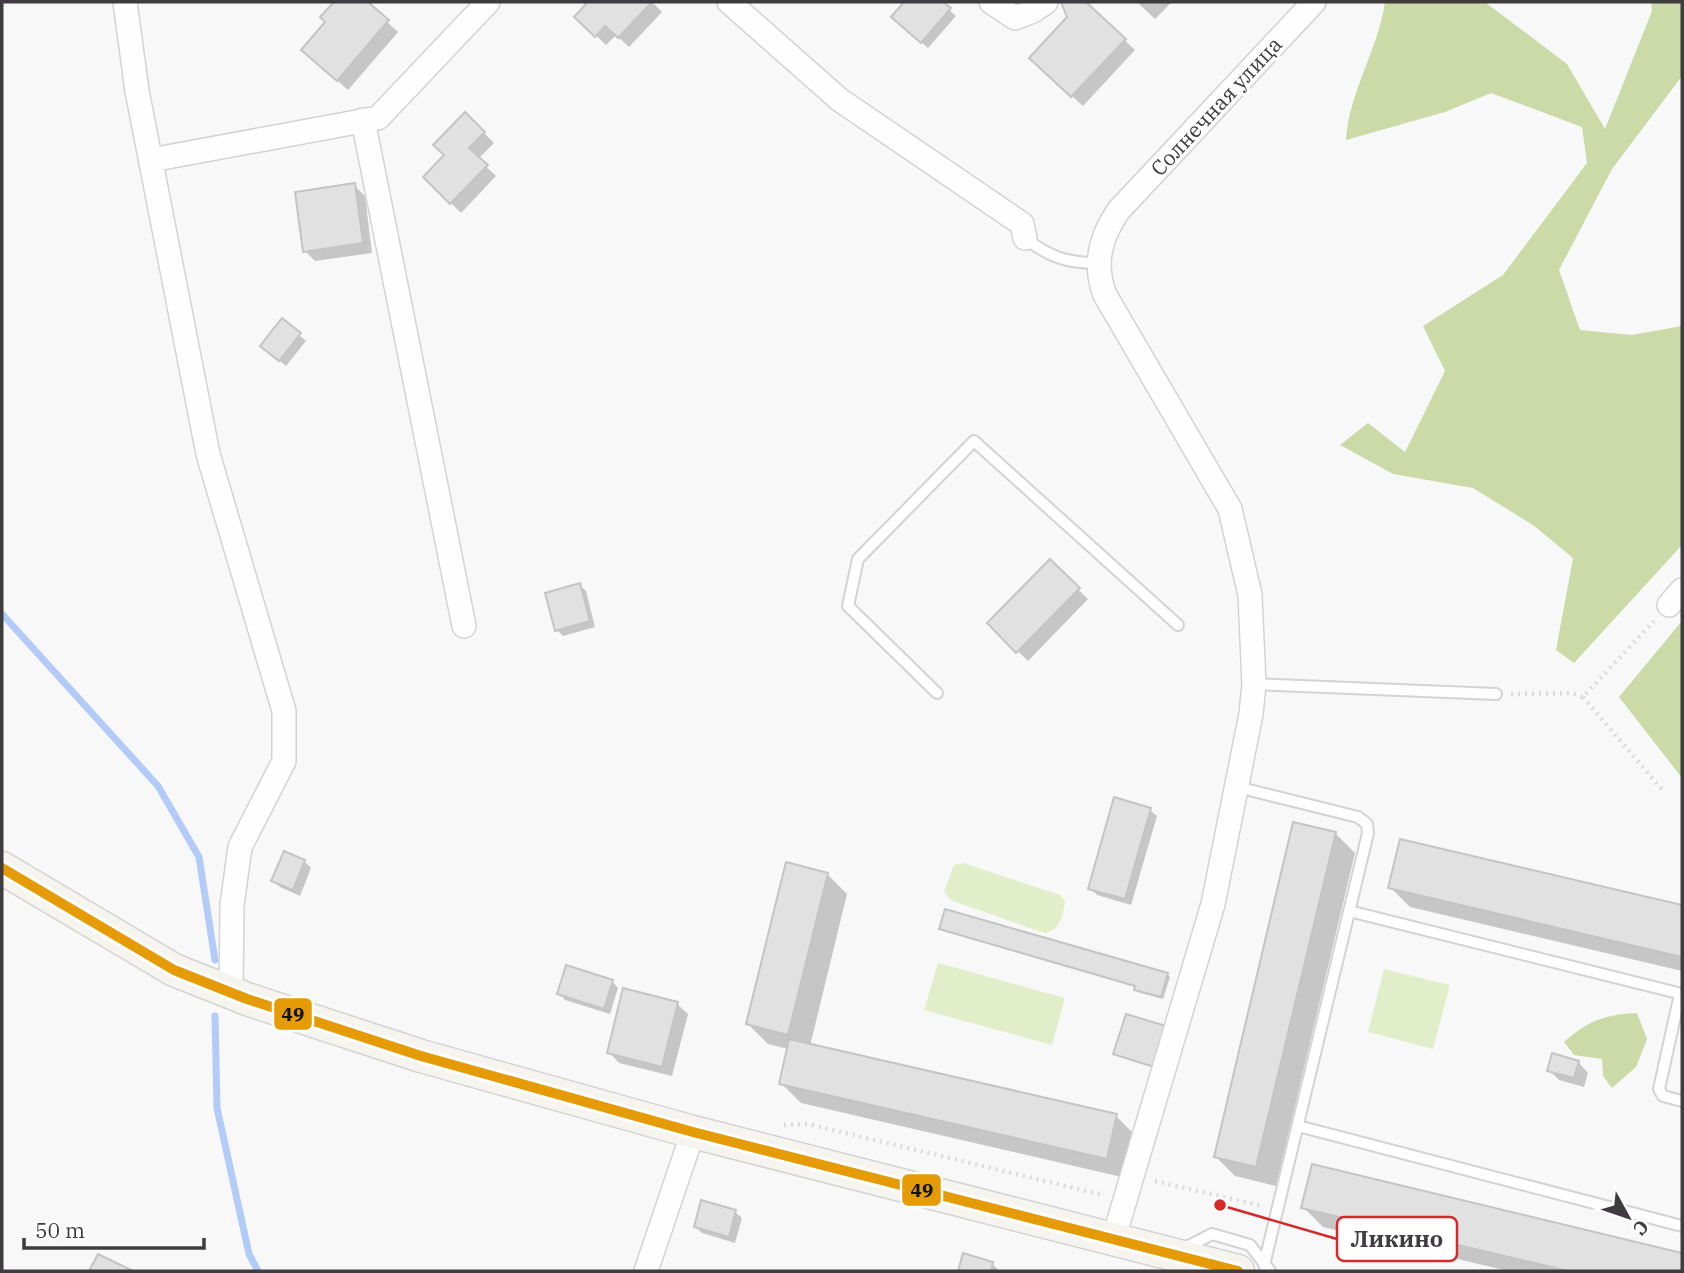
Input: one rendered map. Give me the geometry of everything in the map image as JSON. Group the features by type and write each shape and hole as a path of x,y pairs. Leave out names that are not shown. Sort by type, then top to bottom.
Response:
{"street":[{"path":"125,2 151,160 208,454 284,711 284,761 240,847 232,905 231,993"},
{"path":"151,160 378,118 488,2"},
{"path":"729,2 840,100 1022,224 1025,238"},
{"path":"991,2 1015,18 1046,2"},
{"name":"Солнечная улица","path":"1097,263 1105,233 1119,210 1314,2"},
{"path":"363,120 464,626"},
{"path":"1097,263 1105,295 1230,509 1250,595 1254,684 1226,849 1201,949 1114,1237"},
{"path":"2,868 174,970 231,993 421,1056 693,1132 1170,1252 1257,1269"},
{"path":"646,1271 693,1132"}],"lane":[{"path":"1025,238 1043,253 1068,263 1097,263"},
{"path":"937,693 848,606 858,559 974,441 1178,625"},
{"path":"1254,684 1496,694"},
{"path":"1237,787 1358,817 1367,824 1349,911 1277,1211 1257,1269"},
{"path":"1349,911 1681,994 1659,1088 1663,1096 1682,1101"},
{"path":"1298,1126 1682,1226"}],"path":[{"path":"1583,697 1676,597"},
{"path":"1496,694 1572,694 1583,697 1664,792"},
{"path":"779,1126 808,1124 1116,1198"},
{"path":"1146,1184 1153,1181 1196,1189 1277,1211"}],"green space":[{"path":"1385,2 1486,3 1567,64 1605,129 1652,11 1651,2 1682,2 1682,76 1612,169 1559,270 1580,330 1632,335 1682,326 1682,545 1574,663 1556,650 1573,558 1533,525 1473,488 1393,474 1340,445 1368,423 1405,452 1445,371 1423,326 1503,275 1587,163 1582,127 1491,93 1445,112 1346,140 1352,105 1376,37"},
{"path":"1682,621 1682,778 1619,697"},
{"path":"963,863 1060,895 1065,901 1057,926 1044,933 950,900 944,891 954,865"},
{"path":"938,963 1065,998 1052,1045 924,1010"},
{"path":"1384,969 1450,985 1433,1049 1368,1032"},
{"path":"1637,1013 1647,1039 1636,1067 1612,1088 1603,1076 1602,1059 1574,1055 1564,1042 1597,1020"}],"building":[{"path":"334,2 368,2 389,20 337,81 301,50 325,22 320,17"},
{"path":"583,2 652,2 618,38 605,26 595,37 574,17 586,4"},
{"path":"904,2 943,2 951,8 921,43 891,17"},
{"path":"1061,2 1086,2 1126,39 1071,97 1029,58 1067,17"},
{"path":"465,112 485,132 469,148 488,165 450,204 423,177 444,155 433,145"},
{"path":"355,183 363,243 303,252 295,192"},
{"path":"282,318 301,333 279,361 260,346"},
{"path":"1050,559 1080,588 1016,653 987,623"},
{"path":"580,583 590,621 555,631 545,593"},
{"path":"1114,797 1151,808 1125,899 1088,889"},
{"path":"1293,822 1336,832 1256,1167 1214,1157"},
{"path":"1400,839 1682,905 1682,957 1388,888"},
{"path":"284,851 305,860 293,890 271,881"},
{"path":"786,862 828,873 788,1035 746,1024"},
{"path":"945,909 1168,973 1161,997 1134,990 1135,986 939,929"},
{"path":"566,965 613,980 604,1009 557,994"},
{"path":"623,988 678,1002 662,1067 607,1053"},
{"path":"1126,1014 1166,1026 1154,1067 1113,1054"},
{"path":"789,1039 1117,1114 1107,1159 779,1084"},
{"path":"1552,1053 1579,1061 1574,1078 1547,1071"},
{"path":"1312,1164 1682,1253 1682,1271 1568,1271 1301,1208"},
{"path":"701,1200 736,1210 729,1237 694,1227"},
{"path":"963,1253 993,1262 991,1271 958,1271"},
{"path":"98,1254 133,1271 89,1271"}],"waterway":[{"path":"2,614 158,786 199,857 215,960"},
{"path":"215,1016 217,1108 249,1254 258,1271"}],"transit line":[{"name":"49","path":"2,868 174,970 247,999 421,1056 693,1132 1238,1271"}],"place":[{"name":"Ликино","path":"1220,1205"}]}
